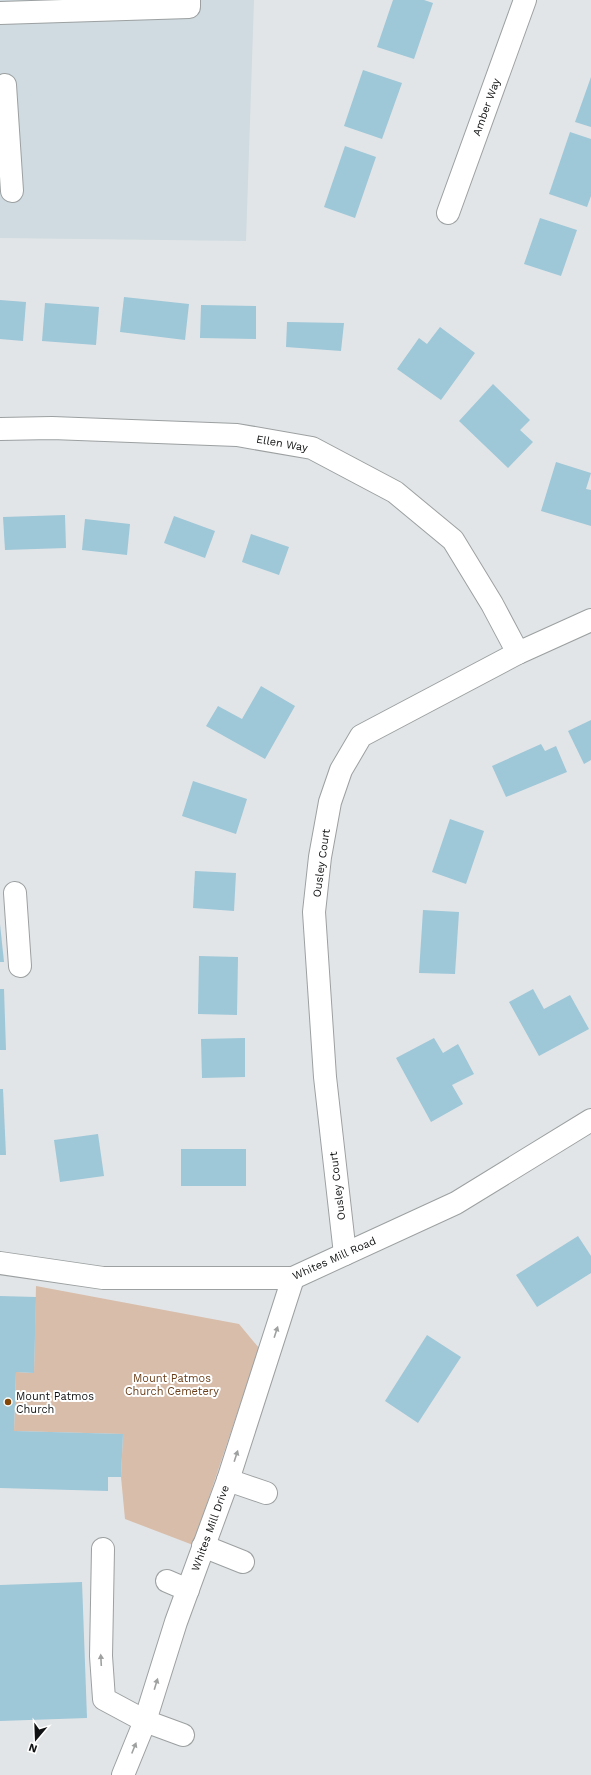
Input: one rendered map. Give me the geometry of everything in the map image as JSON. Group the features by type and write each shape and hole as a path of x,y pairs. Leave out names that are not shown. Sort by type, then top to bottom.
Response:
{"street":[{"path":"0,14 189,7 190,0"},
{"name":"Amber Way","path":"448,213 524,0"},
{"path":"6,85 12,191"},
{"name":"Ellen Way","path":"0,429 52,428 237,435 312,448 395,492 453,540 492,604 518,653"},
{"name":"Ousley Court","path":"345,1254 325,1077 314,912 320,857 330,802 341,770 361,736 518,653 591,620"},
{"path":"15,893 20,966"},
{"name":"Whites Mill Road","path":"0,1263 103,1278 293,1278 456,1203 591,1120"},
{"name":"Whites Mill Drive","path":"123,1775 145,1721 176,1622 228,1480 293,1278"},
{"path":"228,1480 266,1493"},
{"path":"204,1546 243,1562"},
{"path":"103,1549 101,1656 104,1699 145,1721 183,1735"},
{"path":"167,1581 188,1590"}],"shaded area":[{"path":"0,0 254,0 246,241 0,238"}],"green space":[{"name":"Mount Patmos Church Cemetery","path":"36,1286 239,1324 259,1348 193,1545 125,1519 121,1477 123,1434 14,1431 16,1372 34,1373"}],"building":[{"path":"393,0 424,0 433,3 414,59 377,47"},
{"path":"363,70 402,83 382,139 344,126"},
{"path":"591,77 591,127 575,122"},
{"path":"570,132 591,139 591,196 587,207 549,194"},
{"path":"345,146 376,157 355,218 324,207"},
{"path":"540,218 577,230 561,276 524,264"},
{"path":"124,297 189,304 185,340 120,332"},
{"path":"0,300 26,302 23,341 0,339"},
{"path":"45,303 99,307 96,345 42,341"},
{"path":"201,305 256,306 256,339 200,338"},
{"path":"287,322 344,323 341,351 286,347"},
{"path":"440,327 475,353 441,400 397,369 419,338 427,344"},
{"path":"493,384 530,420 520,430 533,442 508,468 459,421"},
{"path":"556,462 591,473 586,489 591,490 591,526 541,511"},
{"path":"65,515 66,548 5,550 3,517"},
{"path":"174,516 215,531 205,558 164,543"},
{"path":"85,519 130,524 127,555 82,550"},
{"path":"251,534 289,547 279,575 242,562"},
{"path":"261,686 295,706 265,759 206,726 218,706 242,719"},
{"path":"591,720 591,760 584,764 568,731"},
{"path":"541,744 545,751 556,746 567,772 506,797 492,766"},
{"path":"193,781 247,799 236,834 182,816"},
{"path":"450,819 484,831 466,884 432,872"},
{"path":"195,871 236,873 234,911 193,908"},
{"path":"423,910 459,912 455,974 419,973"},
{"path":"0,924 4,962 0,962"},
{"path":"199,956 238,957 237,1015 198,1014"},
{"path":"0,989 4,989 6,1050 0,1050"},
{"path":"533,989 544,1009 570,995 589,1029 539,1056 509,1002"},
{"path":"245,1038 245,1077 202,1078 201,1039"},
{"path":"434,1038 443,1053 458,1044 474,1074 452,1085 463,1104 431,1122 396,1058"},
{"path":"0,1089 3,1089 6,1155 0,1155"},
{"path":"98,1134 104,1176 60,1182 54,1140"},
{"path":"181,1149 246,1149 246,1186 181,1186"},
{"path":"578,1236 591,1256 591,1273 537,1307 516,1275"},
{"name":"Mount Patmos Church","path":"0,1296 36,1297 34,1373 16,1372 14,1431 123,1434 121,1477 108,1477 108,1491 0,1488"},
{"path":"427,1335 461,1357 418,1423 385,1401"},
{"path":"82,1582 87,1718 0,1721 0,1585"}],"place":[{"name":"Mount Patmos Church","path":"8,1402"}]}
